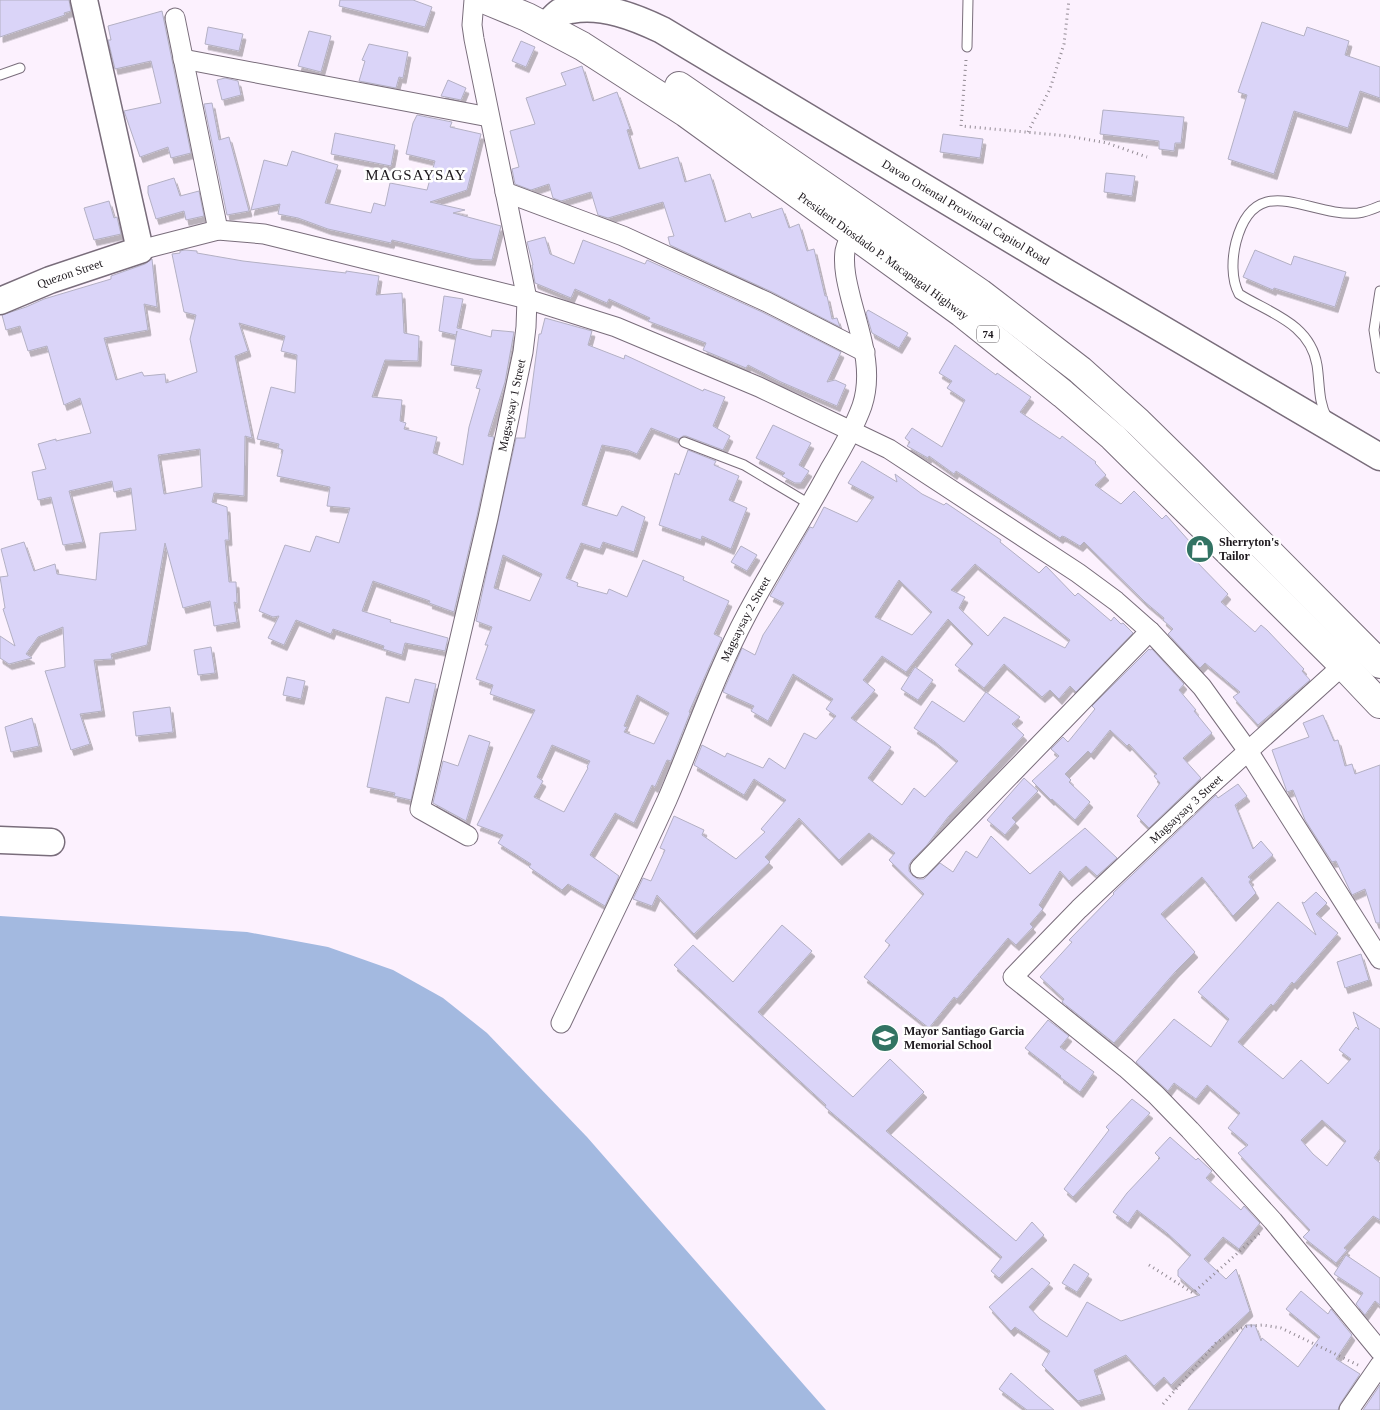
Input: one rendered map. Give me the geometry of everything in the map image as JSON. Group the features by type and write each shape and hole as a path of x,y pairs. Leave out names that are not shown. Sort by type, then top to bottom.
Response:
{"main road":[{"name":"74","path":"486,0 540,11"},
{"name":"President Diosdado P. Macapagal Highway","path":"540,11 582,46 857,224 980,293 1080,370 1138,422 1372,656"},
{"name":"President Diosdado P. Macapagal Highway","path":"857,224 962,313 1063,394 1112,437 1343,665 1380,704"}],"street":[{"path":"84,0 140,250 218,230 264,234 527,299 625,331 759,387 889,448 1078,573 1116,601 1150,631 1202,687 1248,751 1380,959"},
{"name":"Magsaysay 1 Street","path":"468,836 420,808 490,508 523,352 527,299 474,39 474,0"},
{"name":"Davao Oriental Provincial Capitol Road","path":"540,11 580,8 599,9 633,18 662,30 1066,273 1380,457"},
{"path":"175,18 218,230"},
{"path":"184,60 489,117"},
{"path":"504,192 623,236 767,302 865,352"},
{"name":"Magsaysay 2 Street","path":"561,1023 667,800 724,662 748,614 852,431 862,406 867,386 868,371 865,352 847,285 844,264 846,250 857,224"},
{"name":"Quezon Street","path":"0,301 50,280 140,250"},
{"path":"920,868 1150,631"},
{"name":"Magsaysay 3 Street","path":"1273,1221 1156,1095 1126,1068 1013,976 1079,909 1343,665 1372,656"},
{"path":"0,840 51,842"},
{"path":"1273,1221 1380,1350"},
{"path":"1349,1410 1377,1369"}],"lane":[{"path":"967,47 968,0"},
{"path":"0,75 20,68"},
{"path":"1333,430 1322,409 1317,364 1306,339 1286,319 1239,294 1236,287 1234,268 1236,243 1245,218 1259,204 1272,200 1347,213 1369,211 1380,206"},
{"path":"1380,291 1374,330 1380,368"},
{"path":"684,442 744,464 811,504"}],"path":[{"path":"1028,132 1050,89 1056,71 1064,44 1069,0"},
{"path":"967,47 961,126 1068,136 1107,143 1147,157"},
{"path":"1149,1265 1193,1293 1273,1221"},
{"path":"1164,1404 1216,1343 1233,1332 1248,1326 1263,1325 1281,1328 1377,1369"}],"water":[{"path":"0,916 247,932 328,947 393,970 443,998 487,1033 587,1137 826,1410 0,1410"}],"building":[{"path":"0,0 69,0 71,11 64,13 65,15 0,37"},
{"path":"340,0 413,0 432,7 425,27 339,6"},
{"path":"162,11 191,153 171,158 168,147 140,157 124,111 161,103 151,61 115,69 108,40 111,40 108,26"},
{"path":"1262,22 1304,36 1307,27 1349,41 1345,55 1380,67 1380,98 1360,91 1348,128 1294,111 1274,174 1228,159 1247,95 1238,92"},
{"path":"208,27 243,34 239,51 205,44"},
{"path":"309,31 331,36 321,72 298,66"},
{"path":"521,41 535,47 526,67 512,61"},
{"path":"369,44 408,52 403,78 399,77 396,88 359,81 365,61 362,60"},
{"path":"582,66 593,101 617,92 630,129 627,130 639,169 678,157 685,182 710,174 725,222 750,213 752,218 782,208 789,228 799,224 807,251 814,249 832,319 837,318 840,327 772,292 670,245 668,237 674,236 663,202 608,218 598,215 591,192 561,201 553,198 549,184 531,190 515,184 512,169 519,167 510,131 535,124 526,98 566,85 561,73"},
{"path":"225,78 238,81 241,95 222,100 217,80"},
{"path":"448,80 466,88 461,100 441,96"},
{"path":"212,103 219,140 229,137 249,211 227,215 204,104"},
{"path":"1103,110 1184,117 1181,143 1175,143 1174,151 1159,149 1159,141 1100,134"},
{"path":"417,115 452,122 450,127 481,134 467,190 430,202 465,210 453,213 501,226 492,260 472,259 392,240 391,243 328,229 298,218 278,214 280,204 251,210 264,160 287,166 292,151 338,165 325,203 371,213 374,203 385,206 390,183 427,190 435,161 406,154 413,123"},
{"path":"335,133 395,145 391,166 331,154"},
{"path":"943,134 983,139 980,158 940,152"},
{"path":"1106,173 1135,176 1132,196 1104,192"},
{"path":"174,178 180,196 199,191 204,216 186,220 184,211 156,219 148,193 148,186"},
{"path":"109,201 114,218 117,217 121,234 94,240 84,208"},
{"path":"545,237 550,254 574,264 583,240 645,264 647,260 762,312 841,352 827,382 835,380 846,385 837,406 781,382 748,365 746,368 703,350 706,343 648,321 650,318 609,299 607,303 575,289 571,298 535,283 527,242"},
{"path":"1255,250 1291,265 1294,256 1346,272 1335,307 1274,288 1273,290 1243,277"},
{"path":"180,251 197,251 197,253 243,261 379,276 376,295 402,293 404,333 419,336 418,361 385,360 372,397 402,400 400,421 406,423 404,429 437,437 433,453 463,465 469,427 480,389 476,388 482,370 451,365 457,331 456,335 439,331 444,296 463,299 457,328 491,337 492,330 514,332 505,382 488,436 494,437 477,516 454,612 429,603 430,601 373,581 362,611 391,620 390,622 448,638 445,651 405,643 402,655 383,649 384,646 333,629 331,634 296,620 284,645 268,638 279,616 273,617 259,611 285,545 310,552 316,536 339,543 350,508 327,506 330,487 277,476 283,450 278,448 279,444 257,439 271,387 295,393 297,355 281,351 285,336 239,323 248,351 235,356 252,438 245,436 244,496 214,493 212,502 227,507 229,540 225,540 229,582 236,582 237,603 234,602 237,622 214,626 210,601 183,608 165,543 147,645 111,654 112,659 94,660 102,711 80,714 90,744 71,750 45,671 65,667 63,627 38,637 26,654 32,658 9,664 0,658 0,636 15,646 3,609 5,608 0,577 8,576 1,549 24,542 34,571 55,564 57,574 96,580 100,533 136,530 131,488 114,492 112,481 69,491 83,542 63,545 51,497 38,500 32,472 46,469 38,444 91,433 80,398 64,405 47,346 28,351 20,326 6,330 2,315 44,299 111,279 111,276 145,264 152,259 157,307 144,304 148,330 104,338 116,380 142,372 144,376 165,374 166,383 197,372 190,339 196,315 184,312 172,254 180,253","holes":["200,449 202,487 164,494 158,455"]},
{"path":"868,310 908,333 899,348 872,333 866,313"},
{"path":"545,318 592,331 588,345 624,359 625,355 703,391 704,389 725,397 713,426 730,436 723,450 686,436 679,439 651,428 637,454 628,450 602,445 582,505 617,516 622,506 645,517 634,552 603,542 600,549 581,543 566,578 578,583 577,586 607,594 609,589 627,597 643,560 684,577 683,580 729,601 714,634 722,638 689,712 671,761 667,760 655,787 652,785 634,823 615,813 590,855 619,876 605,906 568,884 562,890 529,867 531,864 498,843 503,835 477,825 535,710 490,694 493,685 476,679 492,627 476,621 516,438 525,438 539,334 541,334","holes":["503,555 542,574 530,601 494,588","637,695 669,713 654,744 624,732 627,727 624,726","552,745 590,761 564,812 534,797 543,781 537,777"]},
{"path":"955,345 996,375 997,373 1031,397 1020,412 1060,439 1062,436 1096,462 1106,475 1095,485 1121,504 1134,491 1162,519 1166,515 1198,551 1192,557 1228,594 1221,602 1255,632 1261,625 1267,630 1304,669 1302,671 1310,680 1258,725 1233,697 1240,692 1205,663 1200,668 1168,634 1173,629 1163,620 1164,618 1084,542 1080,546 1065,537 1062,536 1060,538 956,471 954,474 929,456 928,458 907,446 910,442 905,438 912,428 942,447 965,400 947,388 952,381 939,373"},
{"path":"773,425 811,443 799,465 809,471 801,483 795,483 782,476 785,473 756,458"},
{"path":"688,450 716,461 714,465 739,476 729,500 747,508 731,549 702,536 701,540 659,525 675,473 679,475"},
{"path":"862,461 897,482 895,474 922,494 944,505 946,503 1001,540 1000,542 1039,573 1046,566 1075,596 1078,593 1111,621 1114,617 1133,633 1076,692 1070,686 1059,699 1050,690 1042,697 1004,664 984,688 955,665 973,644 948,619 906,672 882,656 863,680 875,690 851,718 891,747 868,778 902,805 914,788 925,797 958,761 934,741 914,728 932,701 964,722 986,692 1020,717 1012,724 1024,735 948,817 927,845 912,860 909,865 909,871 913,876 918,879 924,879 940,863 953,872 966,851 977,858 991,836 1030,874 1085,828 1117,858 1097,876 1086,866 1069,881 1060,871 1039,905 1043,909 1030,924 1033,927 1016,945 1008,938 957,999 954,997 929,1028 864,977 890,945 885,941 924,894 889,860 895,853 869,833 839,860 799,818 765,857 770,862 694,934 657,895 652,906 633,899 643,878 651,881 665,850 660,848 674,816 704,830 702,835 736,859 765,832 761,829 786,800 754,779 744,795 694,765 702,745 725,757 727,753 763,768 769,758 785,769 804,733 816,739 836,716 826,709 833,699 793,674 768,721 751,711 754,706 723,692 742,648 755,655 763,635 784,603 770,596 810,527 813,528 824,507 857,522 874,497 848,483","holes":["975,564 1070,640 1065,648 1004,617 988,636 959,608 965,597 951,590","899,580 932,612 912,635 875,617"]},
{"path":"741,546 757,555 747,571 731,562"},
{"path":"211,647 215,673 198,675 194,650"},
{"path":"1149,649 1152,649 1184,684 1179,690 1212,733 1183,758 1201,778 1149,828 1137,816 1160,783 1154,776 1157,774 1129,744 1127,746 1110,730 1091,754 1088,751 1065,774 1071,780 1069,782 1090,802 1075,820 1032,781 1059,756 1051,749 1063,737 1068,742 1095,709 1092,706"},
{"path":"915,667 933,680 918,700 901,689"},
{"path":"287,677 305,681 301,699 283,695"},
{"path":"415,679 436,684 411,800 394,796 395,793 367,787 386,697 409,703"},
{"path":"170,707 173,732 136,736 133,712"},
{"path":"1323,715 1334,741 1338,740 1345,766 1352,764 1355,774 1380,765 1380,923 1376,923 1365,889 1352,895 1336,861 1332,862 1305,820 1293,790 1287,792 1272,750 1309,737 1303,723"},
{"path":"32,718 39,746 11,752 5,727"},
{"path":"469,735 490,742 466,821 433,803 443,761 458,766"},
{"path":"1024,778 1038,791 1012,818 1016,822 1005,835 987,820"},
{"path":"1238,784 1247,796 1235,805 1253,849 1261,841 1273,855 1248,877 1251,879 1249,882 1256,893 1233,916 1202,877 1161,914 1195,952 1175,972 1114,1043 1062,1002 1064,999 1040,977 1072,942 1069,940 1113,893 1216,795 1218,798"},
{"path":"1316,892 1327,903 1316,914 1338,933 1294,984 1292,982 1273,1006 1271,1004 1238,1042 1283,1079 1301,1060 1328,1084 1351,1059 1339,1050 1356,1027 1359,1030 1353,1012 1380,1029 1380,1149 1374,1158 1380,1163 1380,1220 1373,1216 1344,1248 1347,1250 1336,1263 1303,1237 1310,1230 1238,1153 1248,1145 1228,1128 1240,1113 1207,1085 1196,1099 1174,1083 1168,1091 1136,1062 1174,1019 1211,1047 1229,1019 1198,992 1278,902 1316,935 1302,902 1304,903","holes":["1322,1120 1346,1141 1327,1166 1301,1140"]},
{"path":"782,925 812,951 758,1012 853,1097 890,1059 924,1092 886,1131 1016,1241 1032,1222 1044,1235 999,1278 991,1271 1002,1257 825,1107 826,1105 674,965 693,945 733,982"},
{"path":"1361,954 1369,980 1345,988 1337,962"},
{"path":"1048,1020 1069,1036 1060,1047 1094,1072 1080,1092 1025,1048"},
{"path":"1132,1099 1150,1113 1073,1197 1064,1189 1109,1130 1106,1127"},
{"path":"1170,1137 1196,1160 1198,1158 1212,1171 1206,1178 1241,1210 1244,1206 1260,1223 1239,1249 1223,1237 1204,1259 1226,1279 1236,1269 1250,1311 1171,1385 1164,1377 1154,1386 1126,1355 1094,1370 1102,1394 1078,1401 1042,1365 1050,1351 1015,1327 1011,1331 989,1307 1032,1268 1050,1283 1029,1307 1040,1319 1067,1337 1087,1302 1121,1321 1200,1295 1178,1276 1178,1270 1191,1255 1167,1233 1137,1210 1128,1223 1113,1212 1127,1193 1160,1158 1155,1153"},
{"path":"1346,1255 1380,1278 1380,1305 1375,1301 1365,1315 1356,1304 1363,1293 1334,1274"},
{"path":"1074,1264 1089,1274 1077,1292 1062,1283"},
{"path":"1301,1291 1328,1314 1331,1309 1352,1335 1336,1359 1360,1374 1338,1410 1188,1410 1246,1325 1255,1325 1261,1341 1262,1338 1298,1367 1320,1337 1286,1309"},
{"path":"1011,1373 1054,1410 1027,1410 999,1389"},
{"path":"1380,1385 1380,1410 1363,1410"}],"place":[{"name":"Sherryton's Tailor","path":"1200,549"},
{"name":"Mayor Santiago Garcia Memorial School","path":"885,1038"}],"district":[{"name":"MAGSAYSAY","path":"416,175"}]}
